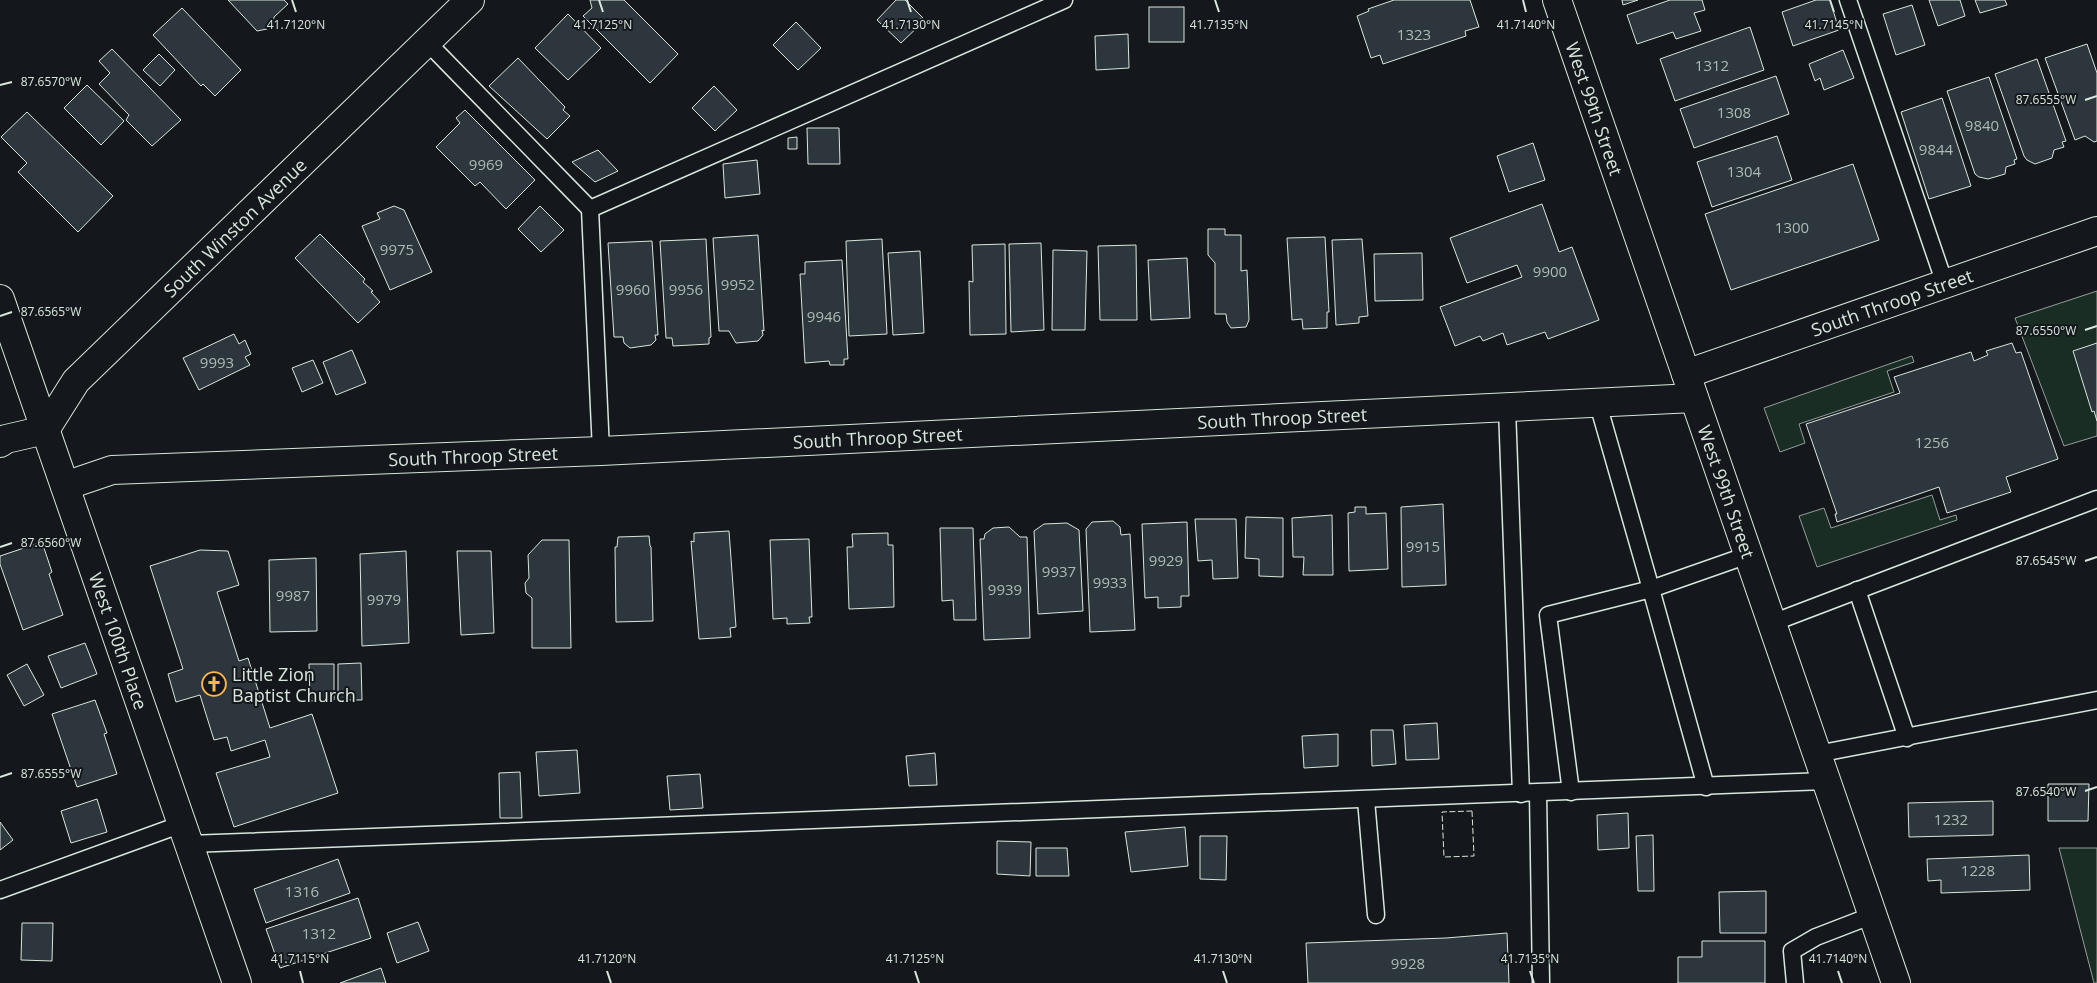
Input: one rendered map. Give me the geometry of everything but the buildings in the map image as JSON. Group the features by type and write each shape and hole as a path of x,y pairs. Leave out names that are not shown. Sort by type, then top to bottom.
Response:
{"street":[{"name":"South Winston Avenue","path":"45,430 76,381 470,0"},
{"name":"West 99th Street","path":"1557,0 1896,983"},
{"name":"South Throop Street","path":"65,486 112,470 601,450 1598,404 1690,386 1944,284 2097,231"},
{"name":"West 100th Place","path":"0,299 236,983"},
{"path":"0,443 6,439 45,430"}],"lane":[{"path":"590,209 1064,0"},
{"path":"1852,1 1944,284"},
{"path":"427,42 590,209 601,450"},
{"path":"1598,404 1706,787"},
{"path":"1507,408 1521,794"},
{"path":"1772,623 2097,498"},
{"path":"1571,792 1548,615 1651,589 1748,555"},
{"path":"1857,590 1907,738"},
{"path":"1817,754 2097,700"},
{"path":"0,890 185,834 1366,800 1826,781"},
{"path":"1538,793 1542,983"},
{"path":"1366,800 1376,915"},
{"path":"1795,983 1792,951 1816,937 1873,915"}],"green space":[{"path":"2097,291 2097,436 2064,446 2015,318"},
{"path":"1912,356 1914,362 1887,371 1894,392 1799,424 1805,443 1780,452 1764,408"},
{"path":"1932,495 1940,520 1956,515 1957,520 1817,567 1799,516 1824,508 1831,528"},
{"path":"2059,848 2097,848 2097,983 2094,983"}],"fence":[{"path":"1472,811 1474,856 1444,857 1442,812 1472,811"}],"place":[{"name":"Little Zion Baptist Church","path":"214,684"}]}
